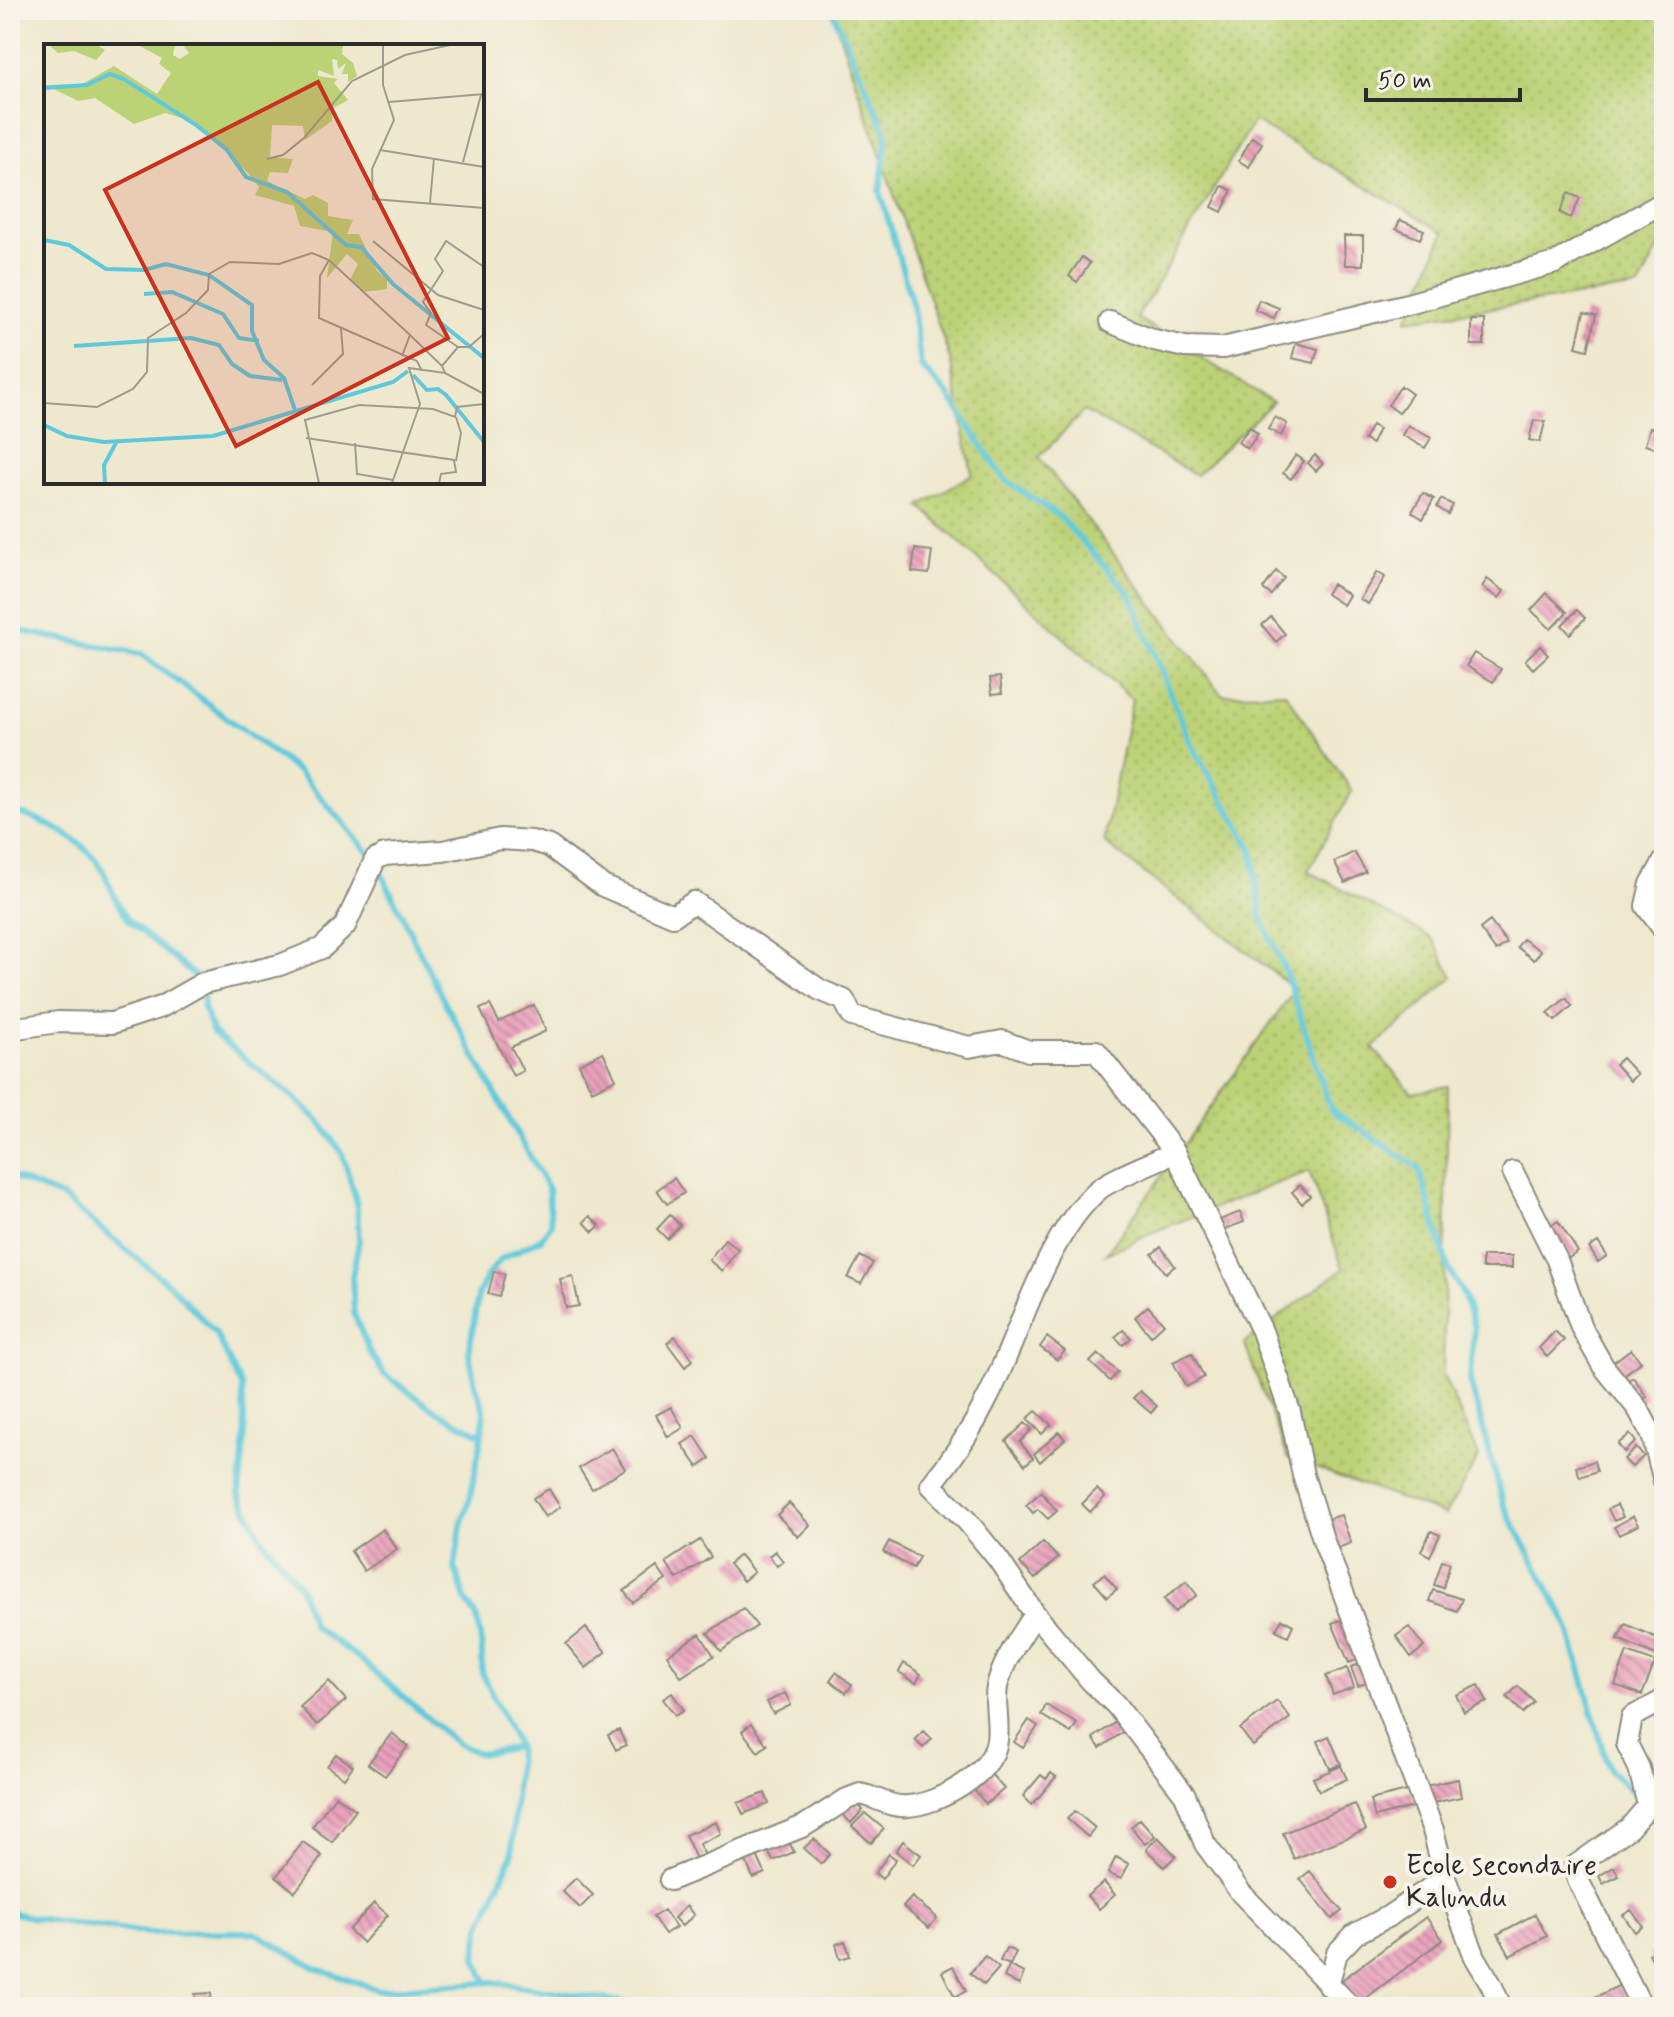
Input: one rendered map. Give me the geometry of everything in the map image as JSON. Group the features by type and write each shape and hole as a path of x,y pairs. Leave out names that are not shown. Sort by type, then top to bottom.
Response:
{"street":[{"path":"1110,322 1154,340 1185,347 1223,348 1408,304 1555,263 1664,202"},
{"path":"10,1029 58,1022 112,1023 161,1007 203,983 280,965 322,948 345,926 375,860 384,855 443,851 500,839 532,841 549,846 603,886 673,916 694,902 820,990 844,1000 852,1016 969,1047 1002,1041 1029,1051 1096,1051 1175,1152 1262,1331 1290,1412 1303,1475 1324,1542 1433,1830 1445,1878 1475,1957 1501,2007"},
{"path":"1664,861 1651,884 1646,906 1664,930"},
{"path":"1175,1152 1100,1189 1072,1220 1054,1251 987,1399 956,1454 931,1485 990,1549 1035,1614 1091,1681 1116,1705 1185,1795 1205,1844 1241,1893 1351,2007"},
{"path":"1513,1172 1557,1260 1581,1327 1603,1366 1638,1409 1652,1435 1664,1481"},
{"path":"670,1880 804,1826 860,1794 891,1806 908,1806 946,1795 962,1786 991,1758 997,1744 998,1682 1009,1655 1035,1614"},
{"path":"1642,2007 1578,1880 1575,1866 1629,1828 1648,1806 1639,1768 1627,1744 1632,1717 1664,1700"},
{"path":"1328,1985 1337,1953 1355,1934 1389,1916 1445,1878"}],"green space":[{"path":"831,10 1664,10 1664,238 1639,287 1407,320 1444,233 1254,121 1137,318 1273,402 1196,475 1084,411 1039,457 1222,695 1285,692 1352,791 1308,871 1432,938 1453,977 1373,1048 1412,1093 1448,1086 1443,1375 1479,1457 1445,1515 1288,1458 1244,1343 1343,1269 1309,1171 1153,1232 1106,1254 1295,989 1104,842 1132,700 920,506 972,474 950,359"}],"building":[{"path":"1252,137 1262,143 1249,167 1239,161"},
{"path":"1222,186 1232,190 1222,212 1212,207"},
{"path":"1568,193 1580,198 1571,218 1560,213"},
{"path":"1400,220 1424,230 1420,239 1396,229"},
{"path":"1344,236 1363,236 1363,265 1345,265"},
{"path":"1082,257 1090,263 1077,282 1069,276"},
{"path":"1259,300 1279,308 1274,318 1255,310"},
{"path":"1584,312 1596,315 1588,350 1576,347"},
{"path":"1471,320 1484,320 1484,345 1471,345"},
{"path":"1296,343 1318,349 1314,363 1292,358"},
{"path":"1401,386 1412,394 1399,413 1388,405"},
{"path":"1275,417 1287,424 1281,436 1268,429"},
{"path":"1534,420 1545,422 1540,442 1529,440"},
{"path":"1372,425 1379,429 1372,444 1364,440"},
{"path":"1408,425 1431,438 1425,448 1402,435"},
{"path":"1250,427 1258,434 1247,449 1238,442"},
{"path":"1650,427 1663,431 1658,449 1645,445"},
{"path":"1296,455 1304,461 1291,479 1283,473"},
{"path":"1315,455 1323,464 1316,471 1308,463"},
{"path":"1423,493 1434,499 1423,519 1412,512"},
{"path":"1441,499 1453,505 1448,514 1437,507"},
{"path":"915,549 932,551 929,574 912,572"},
{"path":"1276,571 1284,578 1271,595 1263,589"},
{"path":"1377,572 1385,577 1368,604 1360,599"},
{"path":"1487,579 1504,591 1499,598 1482,587"},
{"path":"1332,584 1349,595 1343,605 1326,594"},
{"path":"1547,593 1567,612 1551,629 1531,610"},
{"path":"1577,610 1585,618 1570,634 1562,625"},
{"path":"1271,617 1285,634 1276,642 1262,625"},
{"path":"1540,646 1548,655 1533,669 1525,660"},
{"path":"1474,653 1501,669 1493,682 1466,666"},
{"path":"1000,677 1002,693 992,694 990,678"},
{"path":"1354,852 1366,872 1345,883 1334,862"},
{"path":"1490,921 1507,943 1496,951 1480,929"},
{"path":"1523,939 1541,951 1534,960 1517,947"},
{"path":"1566,998 1572,1006 1555,1021 1548,1013"},
{"path":"490,1005 499,1022 534,1005 546,1031 511,1047 523,1071 513,1076 480,1009"},
{"path":"603,1052 616,1079 592,1091 579,1064"},
{"path":"1622,1058 1637,1074 1630,1081 1615,1064"},
{"path":"674,1178 684,1193 667,1204 657,1190"},
{"path":"1300,1185 1310,1196 1302,1204 1292,1192"},
{"path":"1240,1212 1244,1222 1220,1231 1217,1221"},
{"path":"670,1215 680,1225 667,1239 657,1229"},
{"path":"590,1216 600,1225 593,1232 584,1222"},
{"path":"1558,1221 1578,1252 1567,1259 1547,1227"},
{"path":"725,1239 738,1249 722,1271 709,1260"},
{"path":"1598,1242 1607,1256 1598,1262 1589,1248"},
{"path":"1161,1247 1175,1266 1166,1273 1152,1254"},
{"path":"860,1256 873,1263 861,1284 848,1278"},
{"path":"1482,1256 1512,1256 1512,1268 1482,1268"},
{"path":"494,1271 505,1274 499,1297 488,1294"},
{"path":"573,1276 579,1306 566,1308 560,1279"},
{"path":"1148,1306 1164,1324 1151,1336 1135,1317"},
{"path":"1123,1330 1131,1338 1123,1345 1115,1337"},
{"path":"1555,1331 1564,1340 1547,1357 1539,1348"},
{"path":"675,1336 693,1360 685,1367 667,1343"},
{"path":"1047,1337 1065,1351 1057,1360 1040,1347"},
{"path":"1631,1349 1641,1362 1621,1377 1611,1364"},
{"path":"1192,1353 1204,1377 1186,1387 1173,1362"},
{"path":"1098,1354 1118,1372 1110,1381 1090,1362"},
{"path":"1633,1377 1647,1397 1638,1403 1624,1383"},
{"path":"1140,1391 1157,1406 1151,1413 1133,1398"},
{"path":"671,1407 683,1428 668,1437 656,1415"},
{"path":"1036,1411 1051,1425 1042,1434 1027,1419"},
{"path":"1025,1423 1032,1429 1020,1442 1033,1458 1025,1465 1006,1441"},
{"path":"1059,1432 1065,1439 1040,1462 1034,1454"},
{"path":"1630,1434 1636,1442 1624,1452 1618,1444"},
{"path":"695,1436 710,1459 698,1467 682,1444"},
{"path":"612,1448 625,1469 592,1489 579,1468"},
{"path":"1636,1448 1644,1456 1632,1467 1624,1459"},
{"path":"1594,1461 1597,1471 1580,1477 1576,1467"},
{"path":"549,1489 560,1507 545,1517 533,1498"},
{"path":"1097,1489 1105,1497 1090,1512 1082,1504"},
{"path":"1041,1492 1057,1511 1048,1519 1038,1509 1033,1513 1026,1505"},
{"path":"789,1503 810,1525 798,1537 777,1515"},
{"path":"1617,1505 1623,1517 1614,1521 1608,1509"},
{"path":"1341,1515 1351,1543 1333,1550 1322,1521"},
{"path":"1633,1516 1638,1525 1619,1535 1614,1527"},
{"path":"383,1529 397,1549 364,1571 351,1551"},
{"path":"1431,1531 1440,1535 1430,1556 1421,1551"},
{"path":"700,1540 711,1557 677,1579 666,1562"},
{"path":"889,1541 919,1557 913,1568 883,1552"},
{"path":"1043,1542 1058,1558 1035,1579 1020,1563"},
{"path":"775,1551 783,1561 777,1566 769,1556"},
{"path":"740,1555 754,1572 743,1581 729,1564"},
{"path":"1442,1561 1450,1563 1443,1588 1434,1585"},
{"path":"657,1567 666,1580 633,1603 624,1591"},
{"path":"1104,1574 1117,1589 1107,1597 1094,1582"},
{"path":"1186,1581 1197,1595 1175,1612 1164,1599"},
{"path":"1433,1590 1462,1599 1457,1611 1429,1601"},
{"path":"743,1608 757,1626 721,1651 708,1633"},
{"path":"1346,1618 1363,1657 1349,1663 1332,1623"},
{"path":"1282,1619 1293,1625 1288,1636 1276,1630"},
{"path":"1625,1624 1664,1641 1658,1656 1618,1639"},
{"path":"1409,1627 1424,1647 1411,1657 1396,1636"},
{"path":"586,1628 606,1652 586,1668 566,1644"},
{"path":"700,1634 714,1656 681,1677 667,1655"},
{"path":"1627,1652 1655,1662 1642,1695 1615,1685"},
{"path":"904,1663 921,1674 916,1683 899,1672"},
{"path":"1362,1663 1369,1682 1358,1686 1351,1667"},
{"path":"1347,1668 1354,1687 1333,1695 1326,1676"},
{"path":"836,1672 852,1685 846,1693 830,1680"},
{"path":"329,1681 346,1700 317,1725 300,1707"},
{"path":"1479,1685 1487,1702 1464,1712 1456,1695"},
{"path":"1518,1686 1534,1702 1523,1713 1507,1697"},
{"path":"672,1693 684,1710 675,1715 663,1699"},
{"path":"785,1693 791,1705 773,1714 767,1702"},
{"path":"1277,1701 1290,1718 1253,1746 1240,1729"},
{"path":"1046,1705 1077,1723 1071,1733 1041,1715"},
{"path":"1029,1720 1038,1726 1023,1748 1014,1742"},
{"path":"1116,1722 1123,1732 1100,1748 1093,1738"},
{"path":"751,1724 767,1745 758,1752 742,1731"},
{"path":"619,1730 626,1745 616,1750 608,1735"},
{"path":"924,1731 932,1739 923,1748 915,1740"},
{"path":"392,1733 408,1746 385,1776 368,1764"},
{"path":"1329,1736 1341,1764 1330,1769 1318,1741"},
{"path":"336,1754 353,1766 344,1778 327,1766"},
{"path":"1341,1766 1347,1779 1319,1791 1313,1778"},
{"path":"986,1768 1004,1789 986,1804 968,1783"},
{"path":"1051,1773 1056,1777 1032,1805 1023,1796 1041,1775 1046,1779"},
{"path":"1458,1779 1461,1797 1428,1804 1425,1786"},
{"path":"1411,1790 1416,1806 1375,1817 1370,1800"},
{"path":"765,1793 769,1804 743,1814 738,1803"},
{"path":"336,1795 356,1810 332,1842 312,1827"},
{"path":"855,1801 863,1810 851,1823 842,1814"},
{"path":"1355,1804 1366,1830 1294,1859 1283,1833"},
{"path":"1075,1811 1095,1828 1088,1837 1067,1819"},
{"path":"865,1813 884,1829 871,1843 852,1826"},
{"path":"1140,1819 1155,1836 1145,1844 1131,1827"},
{"path":"716,1822 721,1834 699,1844 706,1857 697,1861 685,1835"},
{"path":"1158,1837 1176,1856 1164,1867 1146,1849"},
{"path":"814,1839 830,1854 821,1864 804,1848"},
{"path":"903,1841 921,1855 913,1865 896,1851"},
{"path":"303,1842 322,1856 295,1892 276,1877"},
{"path":"789,1842 794,1852 773,1861 768,1851"},
{"path":"755,1851 765,1873 753,1878 744,1856"},
{"path":"889,1854 896,1859 882,1879 875,1873"},
{"path":"1116,1857 1129,1864 1121,1879 1108,1873"},
{"path":"1614,1867 1619,1876 1603,1884 1599,1876"},
{"path":"1310,1871 1342,1911 1332,1919 1300,1879"},
{"path":"576,1878 593,1895 580,1908 562,1891"},
{"path":"1104,1882 1115,1895 1099,1909 1087,1896"},
{"path":"912,1897 937,1918 929,1928 903,1907"},
{"path":"374,1903 388,1915 363,1943 349,1930"},
{"path":"686,1906 694,1915 682,1926 674,1918"},
{"path":"664,1910 676,1927 665,1934 653,1917"},
{"path":"1631,1910 1643,1926 1635,1932 1623,1915"},
{"path":"1535,1914 1547,1936 1510,1956 1498,1934"},
{"path":"1426,1917 1443,1940 1359,2003 1342,1980"},
{"path":"845,1941 850,1956 840,1959 836,1944"},
{"path":"1006,1948 1016,1952 1010,1965 1000,1961"},
{"path":"1656,1950 1664,1963 1664,1970 1659,1972 1649,1954"},
{"path":"985,1956 999,1968 984,1985 970,1973"},
{"path":"953,1966 966,1991 955,1997 942,1972"},
{"path":"1009,1966 1024,1973 1019,1985 1004,1977"},
{"path":"1620,1985 1631,2007 1575,2007"},
{"path":"211,1993 212,2007 197,2007 195,1994"}],"waterway":[{"path":"832,10 887,134 880,191 913,307 921,366 949,396 1004,479 1060,517 1130,594 1192,746 1252,849 1261,917 1286,973 1331,1110 1419,1168 1448,1268 1464,1296 1474,1327 1470,1381 1504,1506 1567,1623 1609,1770 1640,1798"},
{"path":"10,629 141,654 299,772 375,860 443,999 548,1189 551,1224 541,1239 501,1259 487,1276 478,1296 469,1352 484,1410 482,1435 470,1499 461,1525 455,1568 465,1599 477,1618 482,1673 518,1747 512,1855 480,1928 476,1958 487,1983"},
{"path":"10,811 63,832 96,860 129,921 203,983 204,1009 213,1033 319,1121 342,1153 357,1204 359,1241 352,1276 354,1314 369,1351 384,1374 437,1412 482,1435"},
{"path":"10,1176 62,1197 171,1286 215,1332 242,1387 245,1435 239,1494 262,1539 299,1585 313,1626 360,1659 456,1743 480,1754 518,1747"},
{"path":"1651,1808 1664,1827"},
{"path":"10,1912 148,1933 254,1932 317,1969 379,1990 493,1982 654,2007"}],"place":[{"name":"Ecole secondaire Kalundu","path":"1390,1882"}]}
